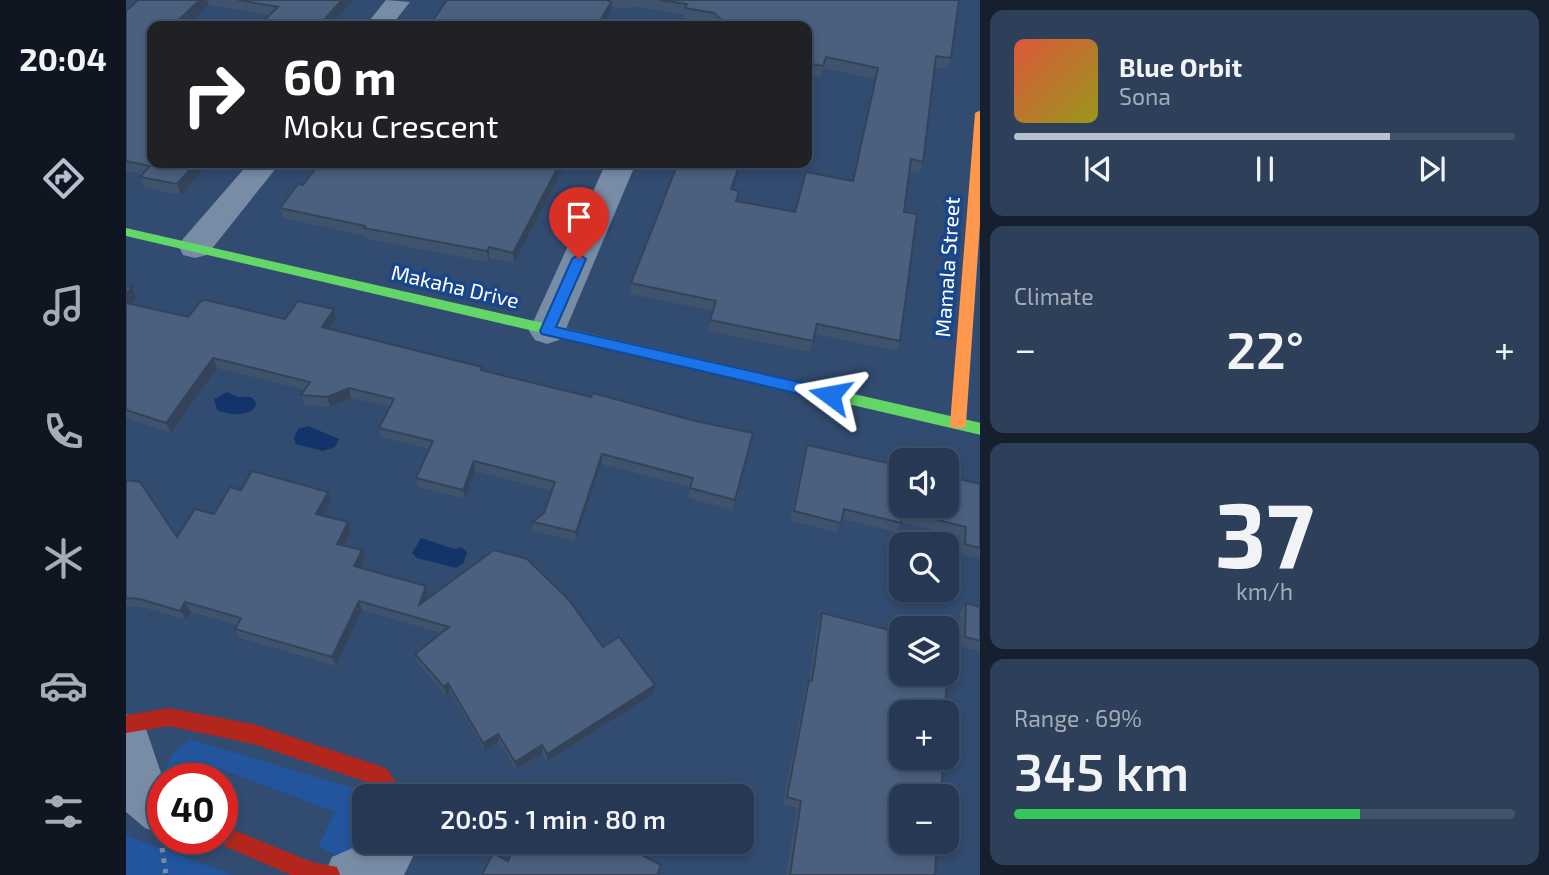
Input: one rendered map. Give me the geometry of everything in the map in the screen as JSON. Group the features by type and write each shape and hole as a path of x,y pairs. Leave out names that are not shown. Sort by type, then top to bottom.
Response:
{"street":[{"path":"383,21 398,2"},
{"name":"Mamala Street","path":"958,424 980,113"},
{"path":"195,247 261,168"},
{"path":"547,331 619,168"},
{"name":"Makaha Drive","path":"126,232 980,429"},
{"path":"126,724 169,717 253,734 380,776 386,784"},
{"path":"126,737 139,792 147,798"},
{"path":"238,842 312,873 329,875"},
{"path":"350,875 382,865 388,854"}],"shaded area":[{"path":"227,392 238,397 251,397 256,402 255,408 236,414 217,410 214,399"},
{"path":"308,426 339,439 335,447 323,451 296,444 294,438 298,429"},
{"path":"421,538 454,549 461,547 467,552 463,564 456,568 417,558 412,553"},
{"path":"189,739 352,788 352,854 335,854 318,847 335,812 238,776 238,763 168,763 172,754"},
{"path":"126,835 147,843 147,854 176,854 233,875 126,875"}],"building":[{"path":"138,0 200,0 177,21 147,21 147,165 126,161 126,11"},
{"path":"238,0 342,0 323,21 263,21 278,7"},
{"path":"447,0 611,2 600,21 432,21"},
{"path":"659,0 959,0 951,58 936,56 923,162 911,159 904,212 917,214 900,341 817,324 813,341 710,320 716,301 631,283 676,168 738,168 731,189 739,191 736,201 795,212 806,172 853,181 878,68 826,57 823,66 812,64 812,21 723,21 714,13 685,8 687,4"},
{"path":"148,168 191,168 177,184 140,177"},
{"path":"316,168 557,168 513,253 489,247 487,251 364,228 365,226 280,208 298,184 303,185"},
{"path":"201,301 285,319 298,301 334,309 322,327 482,367 481,370 591,397 593,393 695,421 753,433 735,500 690,488 693,478 602,454 576,532 533,522 544,513 555,482 474,461 463,490 416,478 433,441 379,428 394,399 349,388 327,397 301,395 310,382 213,358 166,423 126,410 126,303 188,317"},
{"path":"807,445 889,463 889,518 901,518 901,523 844,509 841,523 794,511"},
{"path":"252,471 328,492 316,514 348,522 337,544 362,550 354,566 426,586 419,605 494,550 527,559 569,600 603,647 619,637 655,685 547,754 542,745 515,762 498,734 483,743 448,683 444,687 415,654 449,627 359,601 332,657 235,629 241,618 185,602 180,611 140,599 126,598 126,480 140,482 177,537 195,509 214,514 230,487 241,490"},
{"path":"959,479 980,484 980,548 965,544 966,527 930,518 959,518"},
{"path":"966,603 980,607 980,641 965,637"},
{"path":"822,613 889,630 889,686 947,686 946,700 889,700 889,770 942,770 942,784 889,784 889,854 936,854 935,875 790,875 801,801 787,797 809,680 812,681"},
{"path":"492,854 508,861 511,854 640,854 661,865 657,875 482,875"}],"traffic: fast":[{"path":"126,232 980,429"}],"traffic: slow":[{"path":"958,424 980,127"}],"traffic: jam":[{"path":"126,724 169,717 253,734 380,776 386,784"},
{"path":"238,842 312,873 329,875"}],"route":[{"path":"579,259 547,331 830,395"}]}
